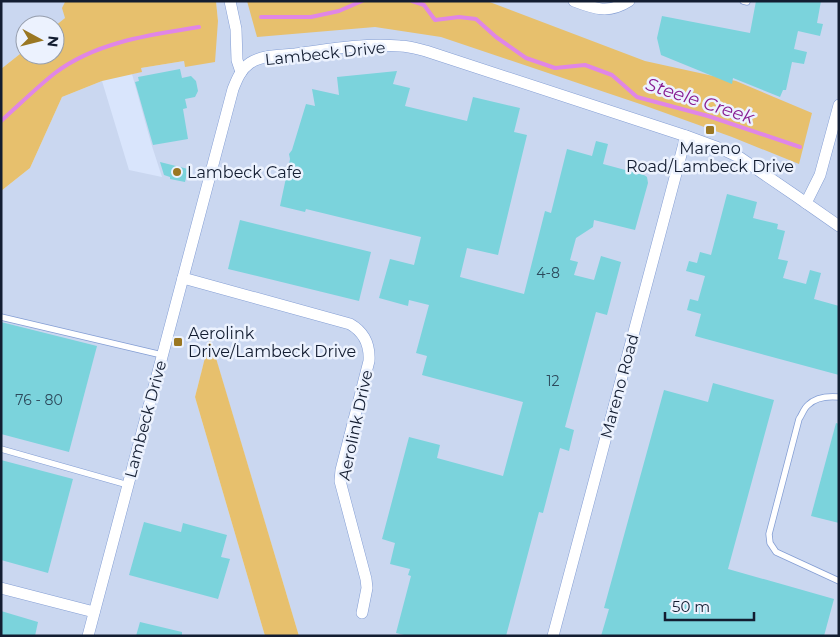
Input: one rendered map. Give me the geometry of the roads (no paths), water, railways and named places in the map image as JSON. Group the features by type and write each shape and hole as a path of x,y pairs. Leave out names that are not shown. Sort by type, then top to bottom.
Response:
{"street":[{"path":"230,1 236,29 237,60 241,72"},
{"path":"574,1 592,8 607,10 620,7 629,1"},
{"name":"Lambeck Drive","path":"88,636 233,88 236,79 244,67 258,60 359,46 406,46 426,51 724,150 739,157 839,226"},
{"path":"806,203 820,175 839,105"},
{"name":"Mareno Road","path":"553,636 686,136"},
{"name":"Aerolink Drive","path":"182,278 350,324 363,334 370,351 369,361 341,470 340,481 366,579 367,588 362,613"},
{"path":"1,588 94,612"}],"lane":[{"path":"1,318 162,355"},
{"path":"839,397 829,396 820,398 808,404 799,419 769,534 770,543 776,552 839,581"},
{"path":"1,448 128,485"}],"waterway":[{"name":"Steele Creek","path":"261,17 311,17 339,11 362,1"},
{"name":"Steele Creek","path":"412,1 424,5 435,20 459,17 476,19 496,37 526,58 555,68 585,65 612,75 637,97 708,116 800,147"},
{"name":"Steele Creek","path":"1,121 55,73 71,62 124,41 199,27"}],"place":[{"name":"Mareno Road/Lambeck Drive","path":"710,130"},
{"name":"Lambeck Cafe","path":"177,172"},
{"name":"Aerolink Drive/Lambeck Drive","path":"178,342"}]}
